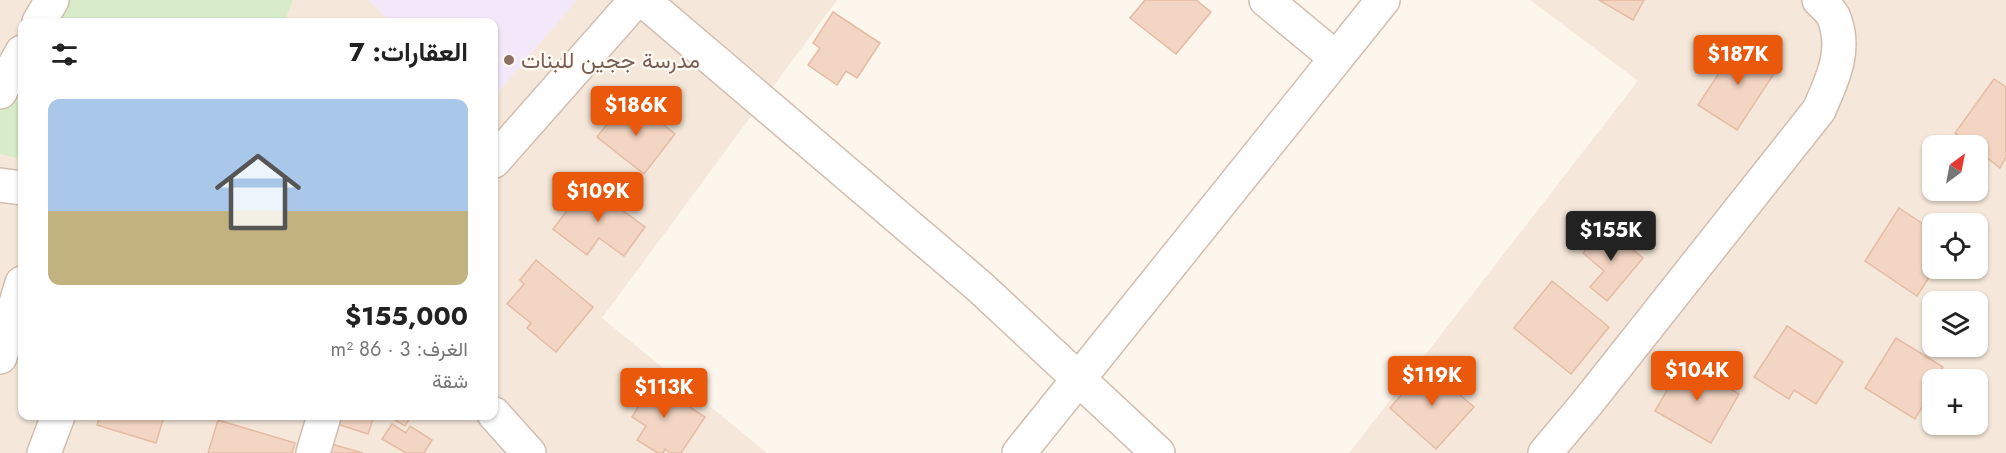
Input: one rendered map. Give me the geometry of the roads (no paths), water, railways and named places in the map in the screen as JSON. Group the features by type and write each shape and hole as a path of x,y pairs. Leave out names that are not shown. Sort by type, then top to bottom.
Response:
{"street":[{"path":"41,18 51,0"},
{"path":"498,156 636,0"},
{"path":"643,0 980,287 1158,453"},
{"path":"1266,0 1336,58"},
{"path":"1019,453 1383,0"},
{"path":"1545,453 1819,110 1838,66 1840,42 1834,17 1820,0"},
{"path":"0,92 18,59"},
{"path":"0,185 18,187"},
{"path":"0,357 18,296"},
{"path":"498,418 529,453"},
{"path":"44,453 56,420"}],"place":[{"name":"مدرسة ججين للبنات","path":"509,60"}]}
